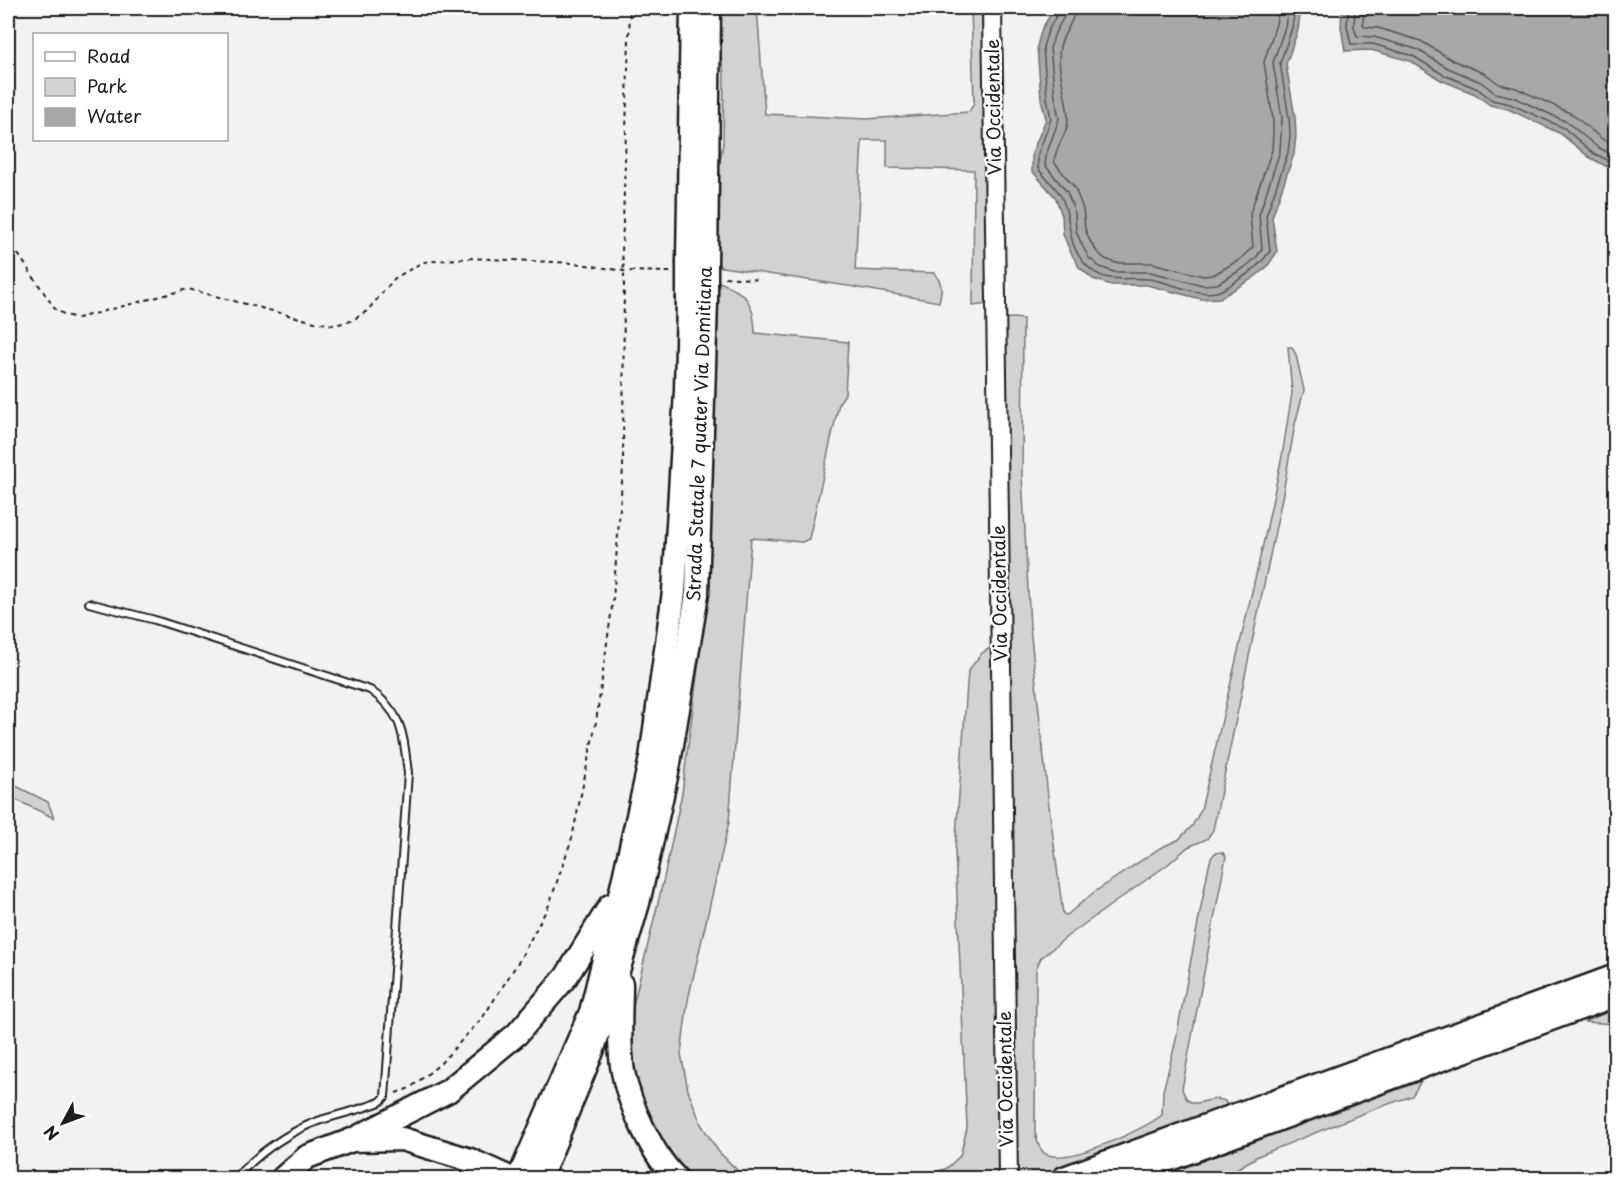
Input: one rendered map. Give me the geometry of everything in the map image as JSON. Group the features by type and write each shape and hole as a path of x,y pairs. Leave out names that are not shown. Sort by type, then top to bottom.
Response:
{"highway":[{"name":"Strada Statale 7 quater Via Domitiana","path":"538,1166 593,1049 638,903 669,763 697,594 697,262 692,8"},
{"name":"Strada Statale 7 quater Via Domitiana","path":"697,262 710,8"},
{"name":"Strada Statale 7 quater Via Domitiana","path":"538,1166 591,1012 651,758 674,592 686,392 697,300"},
{"path":"283,1179 307,1157 352,1140 448,1091 518,1034 566,977 622,887"},
{"path":"622,958 623,1072 638,1118 676,1179"},
{"path":"1064,1179 1616,975"},
{"path":"1118,1179 1616,995"},
{"path":"352,1140 402,1140 470,1160 510,1179"},
{"path":"519,1179 538,1166"}],"street":[{"name":"Via Occidentale","path":"993,8 1008,1179"}],"lane":[{"path":"89,603 155,620 370,690 383,699 395,713 403,736 408,773 385,1097 380,1102 316,1122 295,1132 272,1145 250,1162 236,1179"}],"path":[{"path":"385,1097 410,1088 440,1064 483,1017 519,962 549,905 572,838 596,722 613,600 623,468 624,272 622,253 630,8"},
{"path":"8,239 55,309 65,315 78,318 188,289 334,325 351,321 367,311 395,278 423,262 469,258 574,262 624,272"}],"green space":[{"path":"717,8 757,8 765,114 866,119 969,112 974,103 971,8 982,8 988,304 973,306 974,170 887,168 887,140 862,140 855,270 934,273 941,287 939,302 716,266 716,184 723,144 724,73 719,47"},
{"path":"717,281 742,294 746,299 753,313 755,333 848,342 845,394 839,403 809,539 802,542 751,538 729,822 688,1000 681,1054 688,1090 701,1124 718,1151 745,1178 683,1178 657,1145 630,1066 630,1018 682,793 701,644 710,527"},
{"path":"1004,319 1023,319 1022,475 1030,627 1049,806 1063,914 1067,915 1093,893 1160,848 1178,840 1192,826 1201,810 1282,456 1292,393 1288,347 1292,347 1296,355 1304,390 1295,424 1283,493 1213,830 1207,839 1188,847 1167,865 1069,935 1041,958 1036,969 1035,1132 1042,1151 1048,1155 1059,1156 1089,1150 1153,1121 1162,1115 1163,1091 1175,1044 1211,858 1215,853 1222,852 1226,856 1182,1089 1190,1102 1218,1099 1225,1101 1227,1106 1032,1178 922,1178 947,1168 960,1156 967,1128 955,850 968,671 982,653 990,648 993,651 995,939 1012,941"},
{"path":"8,782 48,802 54,818 8,796"},
{"path":"1615,1009 1615,1024 1584,1022"},
{"path":"1421,1081 1412,1096 1258,1156 1223,1177 1155,1178"}],"water":[{"path":"1055,8 1301,8 1298,30 1286,64 1296,135 1294,154 1272,217 1277,252 1267,267 1252,279 1220,298 1201,299 1147,285 1111,285 1093,279 1079,267 1063,234 1062,216 1056,198 1032,171 1032,153 1046,119 1041,99 1037,46 1042,28"},
{"path":"1342,8 1615,8 1615,171 1589,157 1561,134 1508,109 1490,105 1475,94 1441,80 1410,61 1371,50 1345,51 1341,27"}]}
